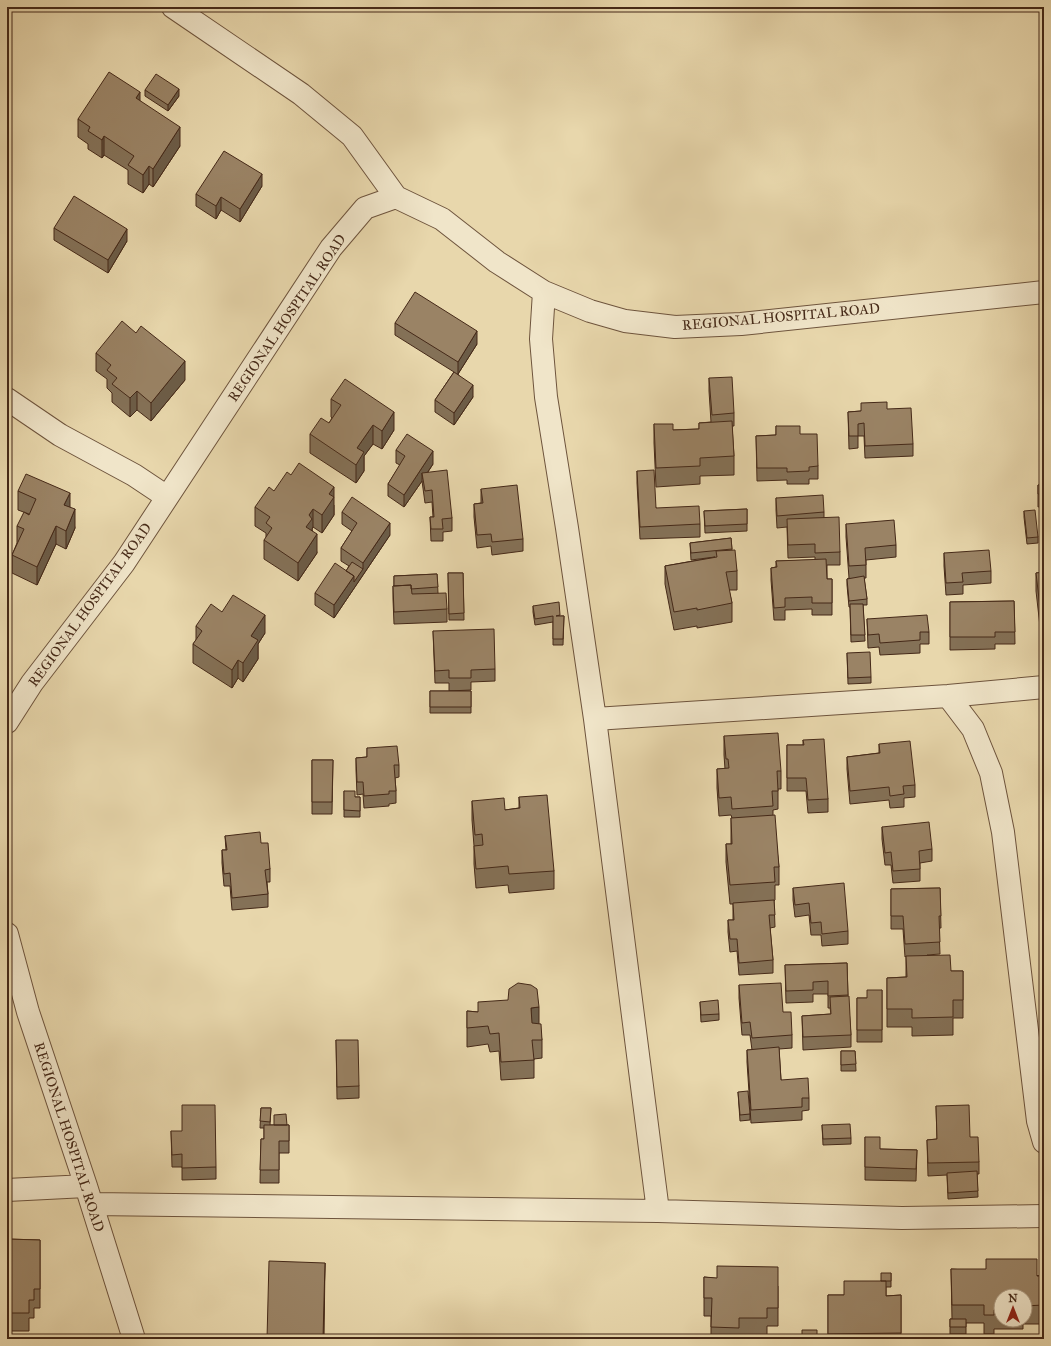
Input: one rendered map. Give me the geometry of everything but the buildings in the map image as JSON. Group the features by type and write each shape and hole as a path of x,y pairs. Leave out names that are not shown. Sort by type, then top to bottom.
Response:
{"street":[{"path":"173,7 301,94 352,136 396,197"},
{"name":"REGIONAL HOSPITAL ROAD","path":"7,722 32,683 124,564 331,248 365,208 396,197 442,219 497,262 544,292 590,311 625,321 675,327 741,324 1044,292"},
{"path":"544,292 541,339 546,398 595,719 658,1211"},
{"path":"7,399 60,435 134,475 167,497"},
{"path":"595,719 948,696 1044,687"},
{"path":"948,696 973,730 988,766 1003,832 1038,1121 1044,1142"},
{"name":"REGIONAL HOSPITAL ROAD","path":"7,934 28,1012 89,1195 134,1339"},
{"path":"7,1190 89,1195 902,1218 1044,1216"}]}
